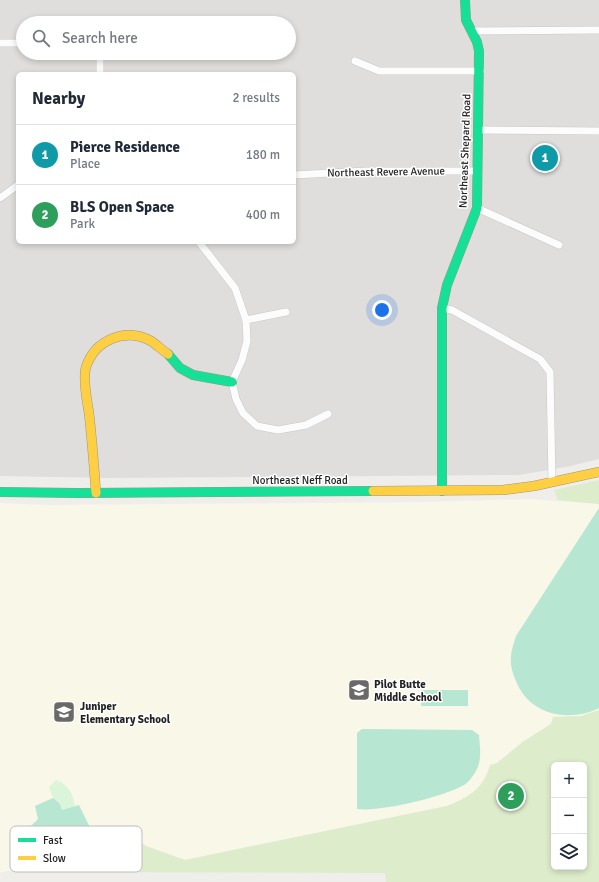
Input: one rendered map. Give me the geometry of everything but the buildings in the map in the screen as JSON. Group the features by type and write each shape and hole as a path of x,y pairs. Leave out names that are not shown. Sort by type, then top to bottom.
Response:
{"street":[{"name":"Northeast Shepard Road","path":"442,491 442,308 447,285 477,208 480,71 479,51 477,42 466,20 465,0"},
{"path":"471,30 599,30"},
{"path":"0,43 16,43"},
{"path":"100,60 100,72"},
{"path":"355,61 379,71 480,71"},
{"path":"479,130 599,131"},
{"name":"Northeast Revere Avenue","path":"296,175 367,171 478,171"},
{"path":"0,198 16,186"},
{"path":"477,208 559,245"},
{"path":"201,244 235,288 246,320 247,341 242,360 232,382 236,399 243,413 257,426 278,430 306,425 328,414"},
{"path":"442,308 452,310 540,359 550,372 552,482"},
{"path":"246,320 286,312"},
{"path":"96,493 86,389 86,368 96,350 109,340 124,335 136,336 150,341 170,355 180,368 193,375 232,382"},
{"name":"Northeast Neff Road","path":"0,492 96,493 503,490 599,472"}],"shaded area":[{"path":"0,0 599,0 599,459 566,467 519,475 107,478 0,476"},
{"name":"Pilot Butte Middle School","path":"529,499 599,504 599,710 581,716 554,717 551,724 524,741 497,763 490,765 488,774 482,784 474,792 447,806 185,860 142,843 142,826 10,826 10,870 0,873 0,503 45,505 431,502"}],"green space":[{"path":"599,480 599,504 558,500 554,490"},
{"path":"599,508 599,708 587,713 575,715 551,713 530,702 522,693 512,669 512,649 516,636"},
{"path":"421,690 468,690 468,706 421,706"},
{"path":"599,710 599,882 386,882 385,873 53,872 142,872 142,843 185,860 447,806 468,796 474,791 484,780 490,765 497,763 524,741 551,724 553,717 581,716"},
{"path":"362,729 472,730 479,735 480,754 478,767 466,784 454,790 412,803 381,808 357,809 357,733"},
{"path":"56,780 67,787 73,797 75,806 62,810 60,804 53,798 49,787"},
{"path":"53,798 60,804 62,810 79,805 89,826 31,826 38,819 35,806"}],"traffic: fast":[{"path":"442,491 442,308 447,285 477,208 479,51 477,42 466,20 465,0"},
{"path":"168,354 180,368 193,375 232,382"},
{"path":"0,492 78,493 373,491"}],"traffic: slow":[{"path":"96,493 85,383 85,371 90,358 104,343 121,336 131,335 151,341 168,354"},
{"path":"373,491 503,490 534,486 599,472"}],"place":[{"name":"Pierce Residence","path":"545,158"},
{"name":"Pilot Butte Middle School","path":"359,690"},
{"name":"Juniper Elementary School","path":"64,712"},
{"name":"BLS Open Space","path":"511,796"}]}
